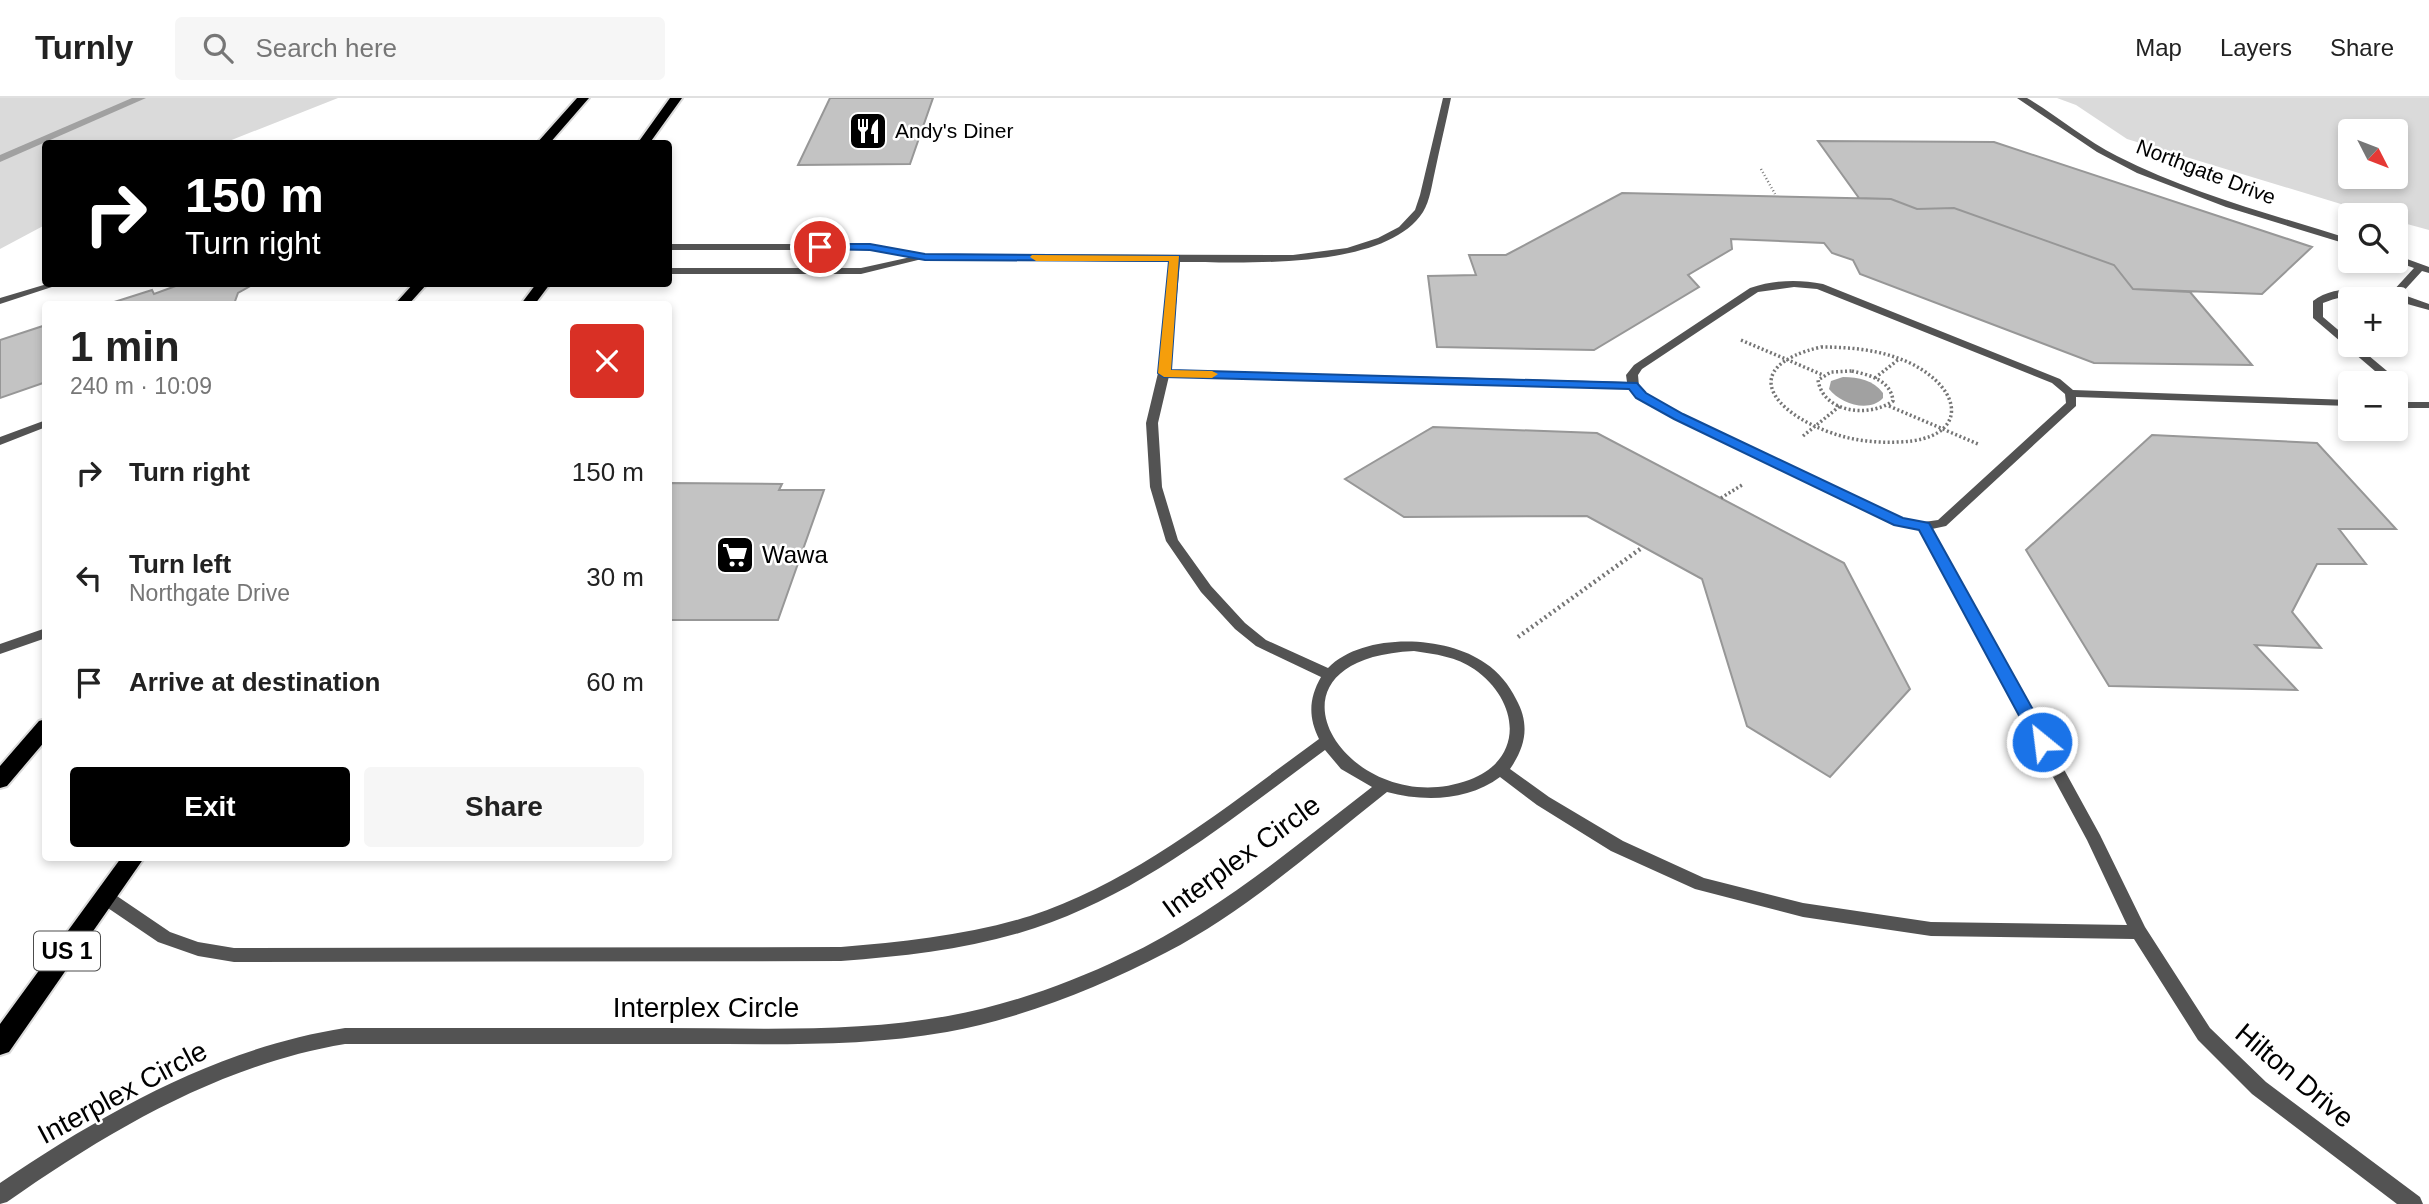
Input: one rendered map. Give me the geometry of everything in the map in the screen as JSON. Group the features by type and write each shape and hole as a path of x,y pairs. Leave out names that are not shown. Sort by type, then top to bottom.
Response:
{"highway":[{"path":"546,140 583,98"},
{"path":"646,140 676,98"},
{"path":"405,301 417,287"},
{"path":"0,780 42,731"},
{"name":"US 1","path":"0,1044 131,861"}],"lane":[{"path":"672,247 870,247 925,257 1293,258 1325,255 1381,240 1402,229 1419,211 1447,98"},
{"name":"Northgate Drive","path":"2021,98 2111,156 2166,182 2242,210 2338,238"},
{"path":"672,271 861,271 925,257"},
{"path":"1175,258 1164,373 1152,423 1156,486 1172,541 1206,589 1240,626 1261,643 1330,675"},
{"path":"2404,287 2425,269 2408,263"},
{"path":"2070,393 2072,404 1942,523 1924,526 1899,522 1679,417 1641,396 1633,386 1632,375 1638,367 1754,290 1769,284 1793,282 1819,286 2056,381 2070,393 2338,403"},
{"path":"0,301 46,287"},
{"path":"2338,293 2318,301 2318,318 2338,335"},
{"path":"2408,300 2429,307"},
{"path":"2364,357 2380,371"},
{"path":"1164,373 1633,386"},
{"path":"2408,393 2425,405"},
{"path":"0,441 42,425"},
{"name":"Hilton Drive","path":"1924,526 2094,839 2140,932 2204,1034 2259,1088 2413,1204"},
{"path":"0,649 42,634"},
{"path":"1414,646 1448,652 1478,665 1502,684 1516,708 1519,734 1509,758 1488,778 1456,790 1420,793 1384,786 1348,767 1325,742 1317,719 1318,698 1330,675 1352,658 1382,648 1414,646"},
{"name":"Interplex Circle","path":"105,897 164,937 198,949 234,955 828,955 909,949 973,938 1036,921 1091,898 1181,847 1325,742"},
{"path":"1499,769 1544,801 1617,846 1701,884 1803,911 1931,929 2140,932"},
{"name":"Interplex Circle","path":"0,1195 98,1133 169,1095 232,1065 293,1045 345,1036 827,1035 908,1029 986,1015 1063,991 1131,962 1189,932 1236,900 1384,786"}],"path":[{"path":"1761,169 1775,194"},
{"path":"1703,324 1824,375 1852,371 1875,378 1891,389 1894,401 1882,410 1862,411 1840,406 1821,394 1817,387 1818,380 1824,375"},
{"path":"1834,346 1873,351 1899,359 1924,371 1942,386 1953,401 1953,417 1944,430 1926,439 1902,443 1842,437 1815,427 1792,413 1777,398 1770,383 1772,369 1782,358 1799,350 1834,346"},
{"path":"1772,461 1840,406"},
{"path":"1889,406 2012,459"},
{"path":"1721,498 1745,482"},
{"path":"1518,638 1643,547"}],"shaded area":[{"path":"0,98 338,98 232,140 42,140 42,227 0,249"},
{"path":"2057,98 2429,98 2429,230 2408,224 2408,203 2338,203 2127,139 2076,105"},
{"path":"1843,377 1870,382 1883,393 1883,398 1877,403 1863,406 1841,399 1829,389 1831,381"}],"building":[{"name":"Andy's Diner","path":"830,98 933,98 910,164 798,165"},
{"path":"1818,141 1994,142 2312,247 2262,294 2133,289 2114,265 1954,208 1917,209 1891,199 1859,198"},
{"path":"1622,193 1891,199 1917,209 1954,208 2114,265 2133,289 2190,292 2252,365 2094,363 1860,274 1853,260 1832,253 1824,243 1731,239 1732,249 1688,275 1699,287 1594,350 1437,347 1428,276 1476,275 1469,255 1506,255"},
{"path":"173,287 249,287 238,293 235,301 117,301 152,290 154,294"},
{"path":"42,326 42,383 0,398 0,340"},
{"path":"1433,427 1597,433 1844,563 1910,689 1830,777 1747,726 1702,579 1587,516 1404,517 1345,479"},
{"path":"2152,435 2317,443 2396,529 2339,529 2366,564 2317,564 2292,612 2321,648 2255,645 2297,690 2109,686 2026,550"},
{"name":"Wawa","path":"672,483 782,484 779,490 824,490 778,620 672,620"}],"waterway":[{"path":"44,140 141,98"},
{"path":"0,159 42,141"}],"slow traffic":[{"path":"1036,257 1175,258 1164,373 1212,374"}],"place":[{"name":"Andy's Diner","path":"868,131"},
{"name":"Wawa","path":"735,555"}],"route":[{"path":"820,247 870,247 925,257 1175,258 1164,373 1633,386 1641,396 1679,417 1899,522 1924,526 2042,742"}]}
